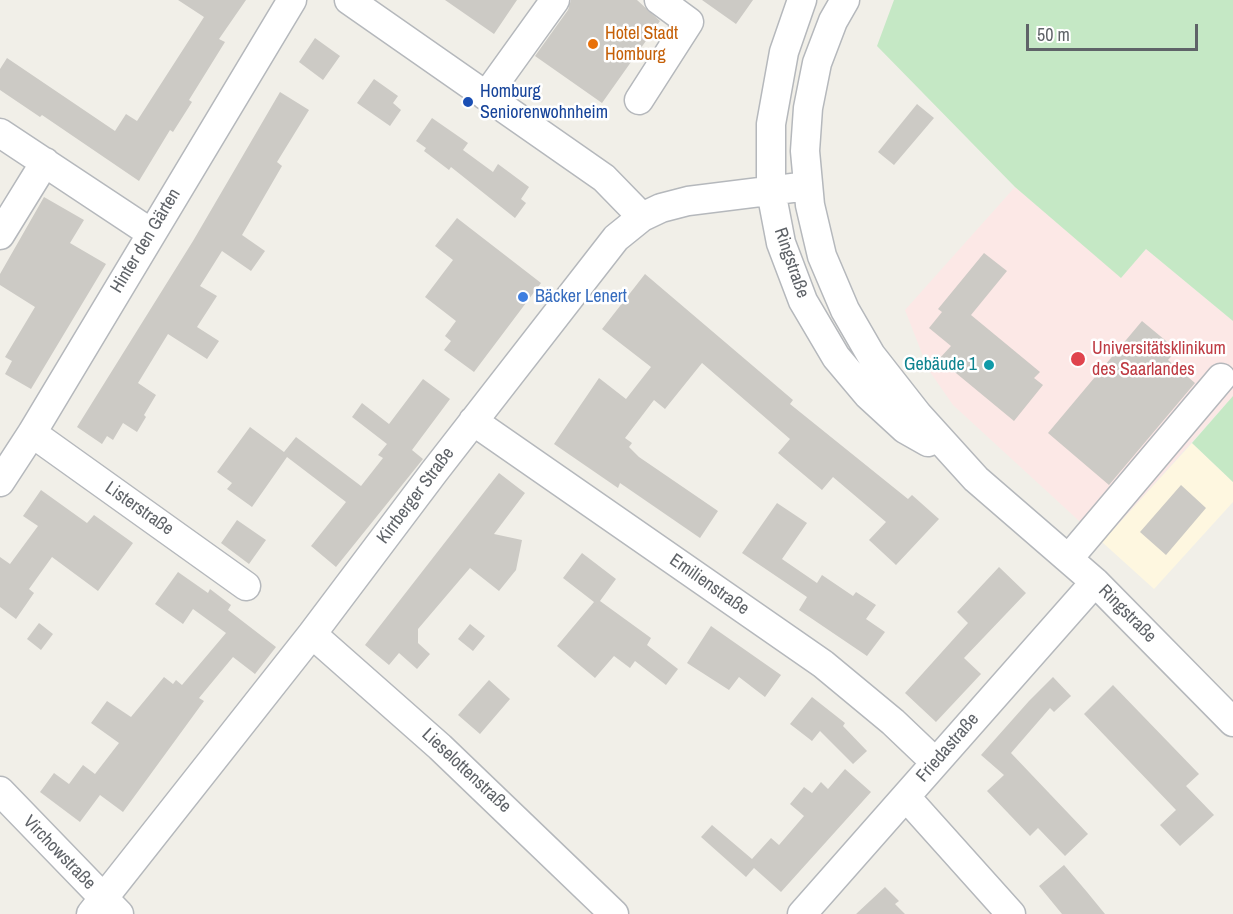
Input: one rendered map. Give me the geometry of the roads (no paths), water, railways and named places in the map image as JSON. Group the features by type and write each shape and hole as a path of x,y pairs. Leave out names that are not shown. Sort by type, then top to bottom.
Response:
{"street":[{"name":"Hinter den Gärten","path":"0,482 17,444 151,233 292,0"},
{"path":"349,0 604,178 642,217"},
{"path":"486,96 555,0"},
{"path":"639,100 689,22 659,0"},
{"name":"Ringstraße","path":"802,0 784,52 771,124 771,191 781,243 803,300 836,357 868,395 905,429 962,463"},
{"name":"Ringstraße","path":"845,0 833,21 817,63 805,151 808,186 822,256 845,310 877,363 918,415 976,479 1095,582 1233,722"},
{"path":"0,133 151,233"},
{"path":"0,235 45,162"},
{"name":"Kirrberger Straße","path":"105,909 473,421 597,259 627,227 642,217 688,201 808,186"},
{"path":"1069,558 1221,378"},
{"name":"Emilienstraße","path":"473,421 823,664 893,722 935,762"},
{"name":"Listerstraße","path":"17,444 246,586"},
{"name":"Friedastraße","path":"802,914 1095,582"},
{"name":"Lieselottenstraße","path":"312,634 440,747 614,914"},
{"name":"Virchowstraße","path":"0,791 105,909"},
{"path":"906,797 1011,914"}],"place":[{"name":"Hotel Stadt Homburg","path":"593,44"},
{"name":"Homburg Seniorenwohnheim","path":"468,102"},
{"name":"Bäcker Lenert","path":"523,297"},
{"name":"Universitätsklinikum des Saarlandes","path":"1078,359"},
{"name":"Gebäude 1","path":"989,365"}]}
